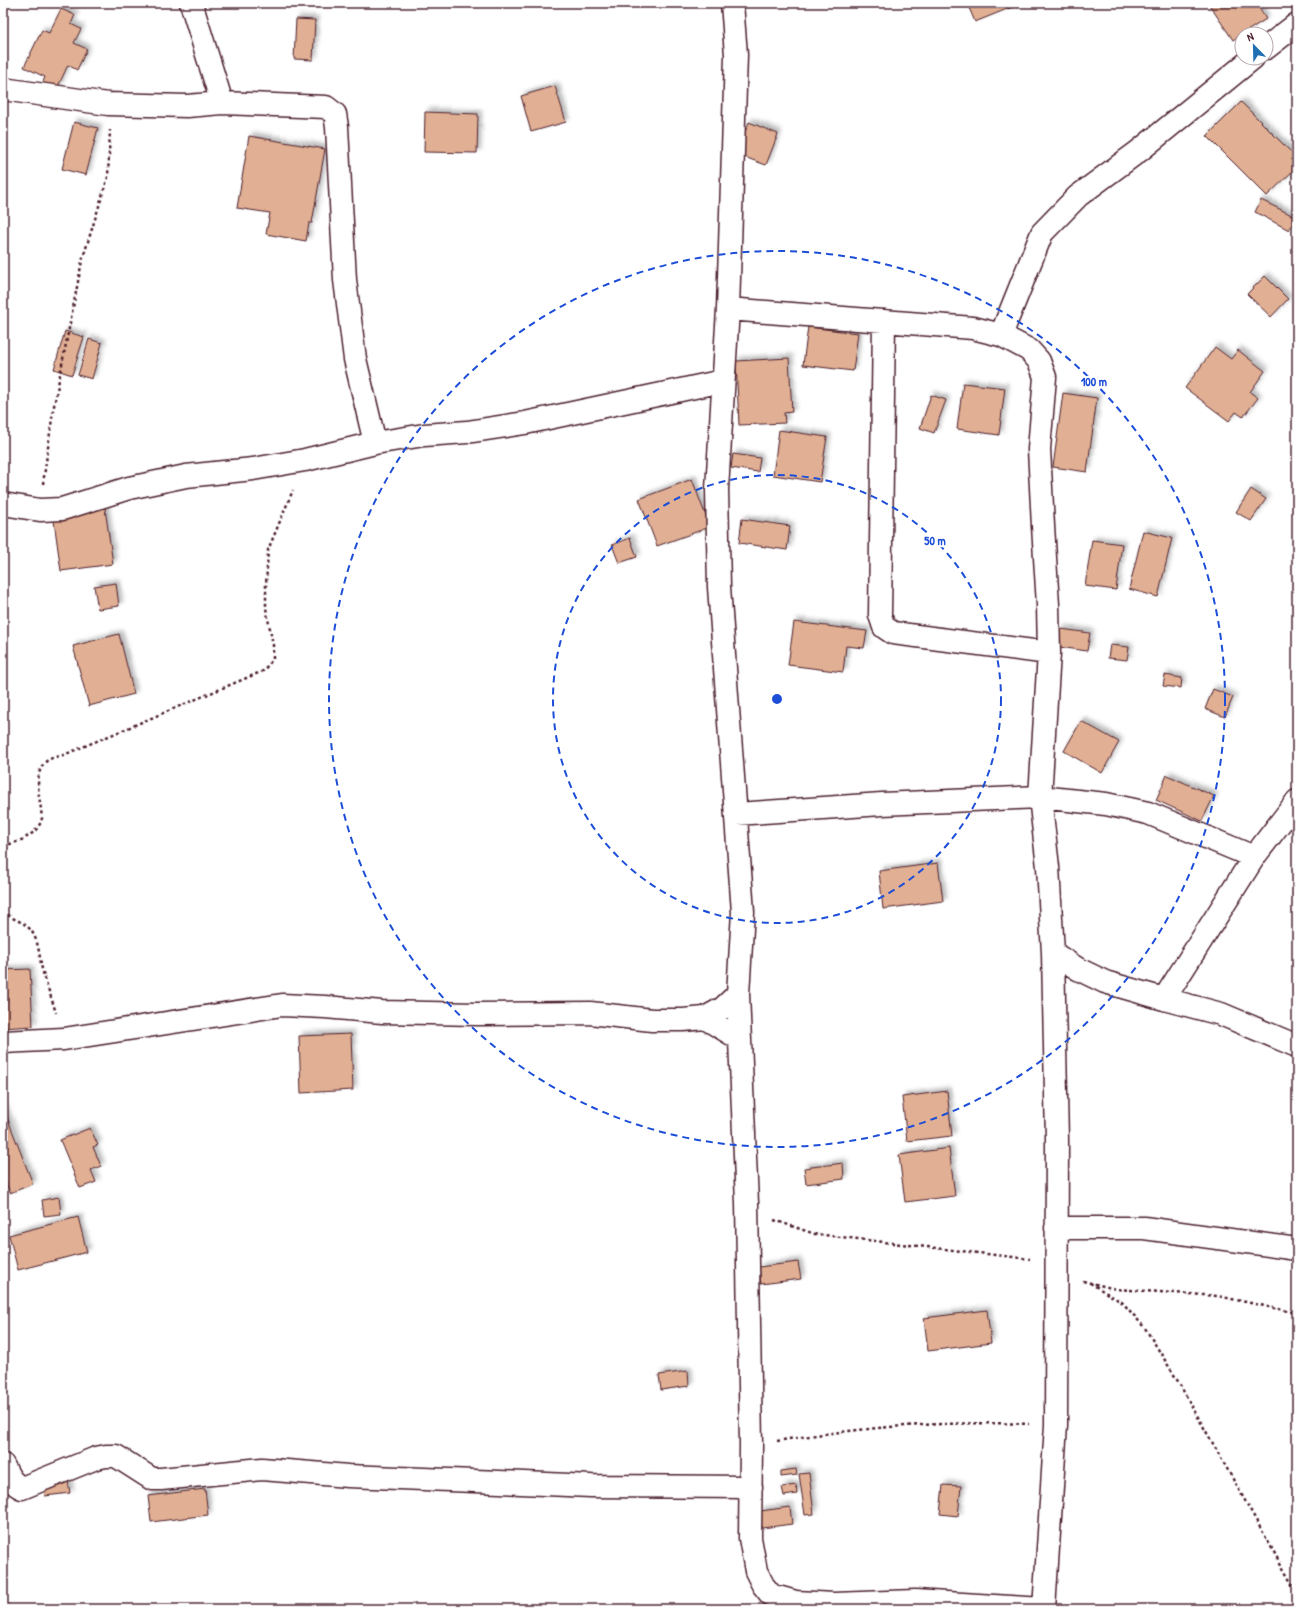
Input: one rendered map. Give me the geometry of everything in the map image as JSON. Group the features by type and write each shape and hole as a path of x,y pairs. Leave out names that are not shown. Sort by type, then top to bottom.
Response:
{"street":[{"path":"191,3 222,103"},
{"path":"728,309 973,328 1001,334 1029,350 1039,361 1045,377 1039,449 1042,526 1048,605 1049,653 1040,797 1048,867 1053,953 1057,1140 1056,1425 1044,1609 915,1601 834,1604 796,1602 772,1595 763,1586 756,1571 750,1538 751,1445 747,1203 738,994 743,912 719,587 717,488 728,309 736,55 732,3"},
{"path":"1274,42 1297,24"},
{"path":"1001,334 1042,233 1078,196 1139,151 1243,66"},
{"path":"3,89 108,104 187,106 222,103 326,107 335,114 338,127 345,280 355,359 375,443"},
{"path":"884,321 880,615 884,627 893,633 1049,653"},
{"path":"3,504 40,510 62,509 129,488 186,476 253,469 305,460 375,443 424,435 467,432 525,423 723,381"},
{"path":"736,814 882,804 1040,797 1106,804 1148,813 1254,857"},
{"path":"1164,999 1254,857 1297,801"},
{"path":"1053,953 1078,969 1105,982 1221,1014 1297,1046"},
{"path":"3,1042 64,1039 282,1005 382,1012 476,1014 590,1013 652,1020 705,1018 723,1008 738,994"},
{"path":"705,1018 740,1039"},
{"path":"1056,1228 1144,1228 1297,1249"},
{"path":"3,1465 9,1478 15,1485 22,1488 96,1458 116,1456 152,1479 262,1469 348,1476 507,1483 591,1486 751,1487"}],"path":[{"path":"40,510 53,411 82,261 108,177 111,140 108,104"},
{"path":"3,845 11,844 29,835 36,830 42,819 37,783 41,768 48,760 66,754 263,672 273,659 266,608 268,550 305,460"},
{"path":"3,911 6,915 23,923 33,934 64,1039"},
{"path":"747,1203 777,1221 815,1234 1056,1266 1090,1283 1123,1303 1145,1328 1176,1378 1297,1593"},
{"path":"1090,1283 1116,1289 1218,1296 1297,1313"},
{"path":"751,1445 831,1432 908,1425 977,1422 1056,1425"}],"building":[{"path":"967,3 1022,3 975,22"},
{"path":"1208,3 1256,3 1266,19 1255,26 1234,26 1233,40"},
{"path":"61,9 75,15 71,24 81,29 74,43 87,49 77,70 68,65 56,91 42,84 45,77 24,67 42,30 49,33"},
{"path":"296,19 315,20 313,60 294,59"},
{"path":"555,86 566,122 531,132 521,96"},
{"path":"1241,102 1297,158 1297,167 1267,196 1207,136"},
{"path":"425,112 478,114 477,153 424,152"},
{"path":"74,122 98,128 86,175 62,169"},
{"path":"749,122 778,134 766,165 736,154"},
{"path":"249,136 325,149 312,223 309,223 306,241 266,234 270,213 237,208"},
{"path":"1261,200 1296,217 1289,230 1255,212"},
{"path":"1265,276 1288,299 1271,317 1247,294"},
{"path":"808,327 858,333 853,371 803,365"},
{"path":"65,331 84,337 72,375 54,369"},
{"path":"89,339 102,343 92,379 78,375"},
{"path":"1215,347 1231,359 1238,350 1265,371 1250,392 1258,398 1243,417 1236,412 1229,421 1185,388"},
{"path":"789,358 792,412 784,413 785,423 739,425 736,361"},
{"path":"963,383 1005,388 999,435 957,429"},
{"path":"1063,393 1097,398 1087,472 1053,467"},
{"path":"931,395 946,400 934,433 920,428"},
{"path":"779,430 827,437 820,482 773,475"},
{"path":"733,454 760,458 758,472 731,468"},
{"path":"692,479 710,527 657,546 639,499"},
{"path":"1251,489 1266,499 1251,521 1236,512"},
{"path":"105,508 113,564 61,571 53,514"},
{"path":"742,519 790,526 787,550 739,543"},
{"path":"1143,531 1172,538 1158,597 1129,589"},
{"path":"630,538 637,557 619,563 612,545"},
{"path":"1092,540 1122,544 1116,590 1085,586"},
{"path":"116,583 119,606 98,609 94,586"},
{"path":"794,622 867,631 864,648 846,646 843,672 788,665"},
{"path":"1061,629 1090,633 1087,651 1059,647"},
{"path":"119,634 134,694 89,706 73,646"},
{"path":"1110,645 1129,647 1127,660 1108,658"},
{"path":"1165,675 1182,678 1181,688 1163,686"},
{"path":"1213,689 1233,697 1225,717 1205,709"},
{"path":"1081,721 1119,742 1102,773 1064,751"},
{"path":"1167,775 1214,796 1202,821 1156,800"},
{"path":"938,863 943,901 883,909 879,871"},
{"path":"30,969 33,1026 3,1028 3,970"},
{"path":"351,1034 353,1090 301,1093 299,1036"},
{"path":"947,1091 952,1136 907,1141 902,1097"},
{"path":"3,1107 33,1184 10,1193 3,1175"},
{"path":"90,1128 98,1145 93,1147 101,1166 91,1170 96,1182 80,1188 60,1140"},
{"path":"949,1148 955,1196 905,1202 899,1155"},
{"path":"843,1163 844,1179 806,1184 804,1168"},
{"path":"59,1197 61,1214 44,1216 42,1200"},
{"path":"78,1217 87,1252 18,1270 9,1235"},
{"path":"798,1262 801,1279 761,1284 759,1267"},
{"path":"987,1310 991,1343 928,1351 924,1318"},
{"path":"688,1371 689,1386 661,1390 659,1375"},
{"path":"796,1469 797,1475 781,1477 781,1471"},
{"path":"809,1473 814,1514 805,1515 799,1474"},
{"path":"68,1481 70,1493 45,1496 43,1484"},
{"path":"796,1485 797,1494 784,1496 782,1487"},
{"path":"943,1485 961,1486 958,1516 940,1514"},
{"path":"205,1489 208,1515 151,1522 148,1496"},
{"path":"790,1507 792,1524 762,1528 760,1511"}]}
